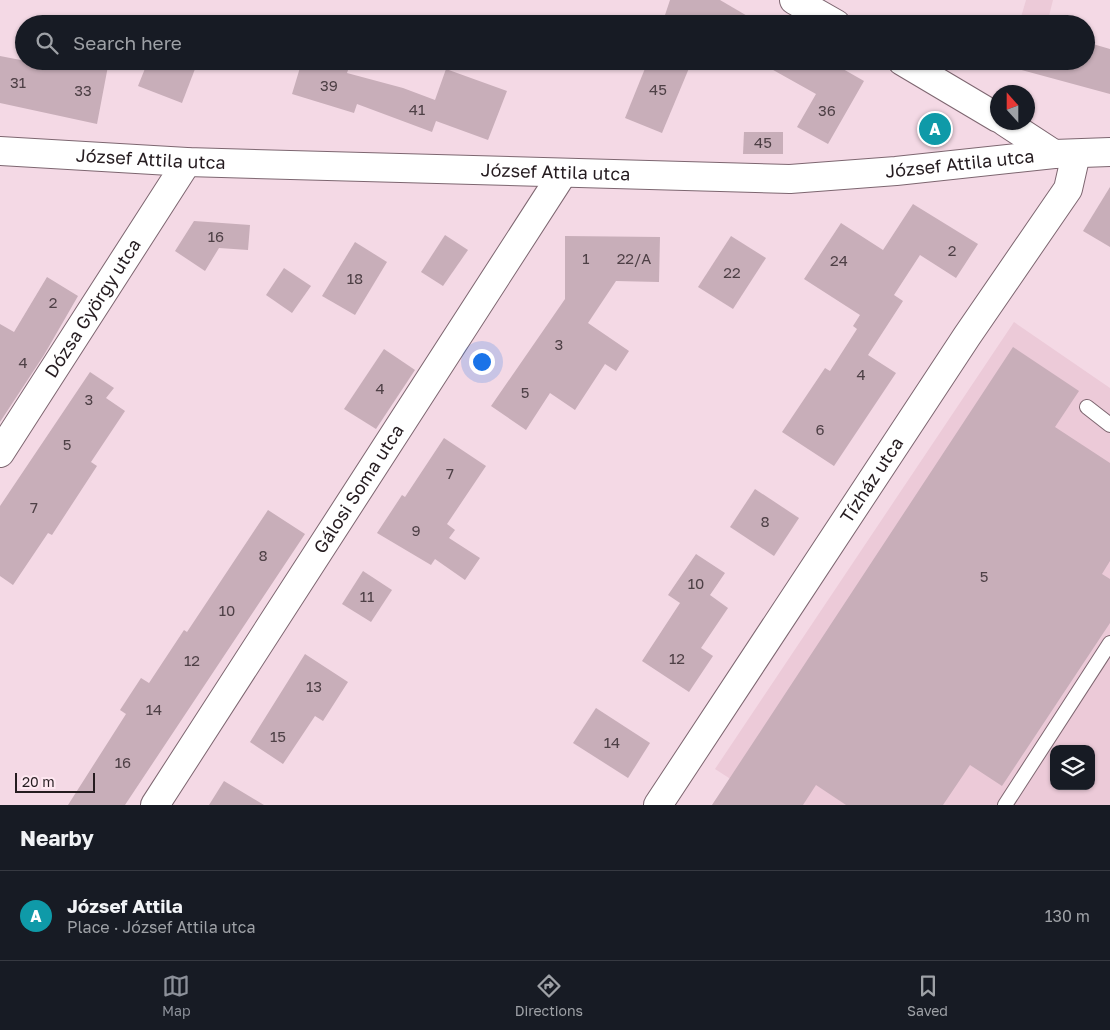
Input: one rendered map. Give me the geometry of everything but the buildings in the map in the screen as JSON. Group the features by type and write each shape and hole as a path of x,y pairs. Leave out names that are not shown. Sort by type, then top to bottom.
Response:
{"street":[{"path":"794,0 820,15"},
{"path":"917,70 990,113"},
{"path":"1020,130 1065,154"},
{"name":"József Attila utca","path":"0,151 187,162 790,179 896,171 1065,154 1110,152"},
{"name":"Tízház utca","path":"658,805 962,344 1068,189 1065,154"},
{"name":"Dózsa György utca","path":"0,453 187,162"},
{"name":"Gálosi Soma utca","path":"155,805 563,173"}],"lane":[{"path":"1087,407 1110,425"},
{"path":"1005,805 1110,643"}],"shaded area":[{"path":"1026,0 1053,0 1049,15 1022,15"},
{"path":"1014,322 1110,388 1110,805 771,805 715,769"}],"place":[{"name":"József Attila","path":"935,129"}]}
